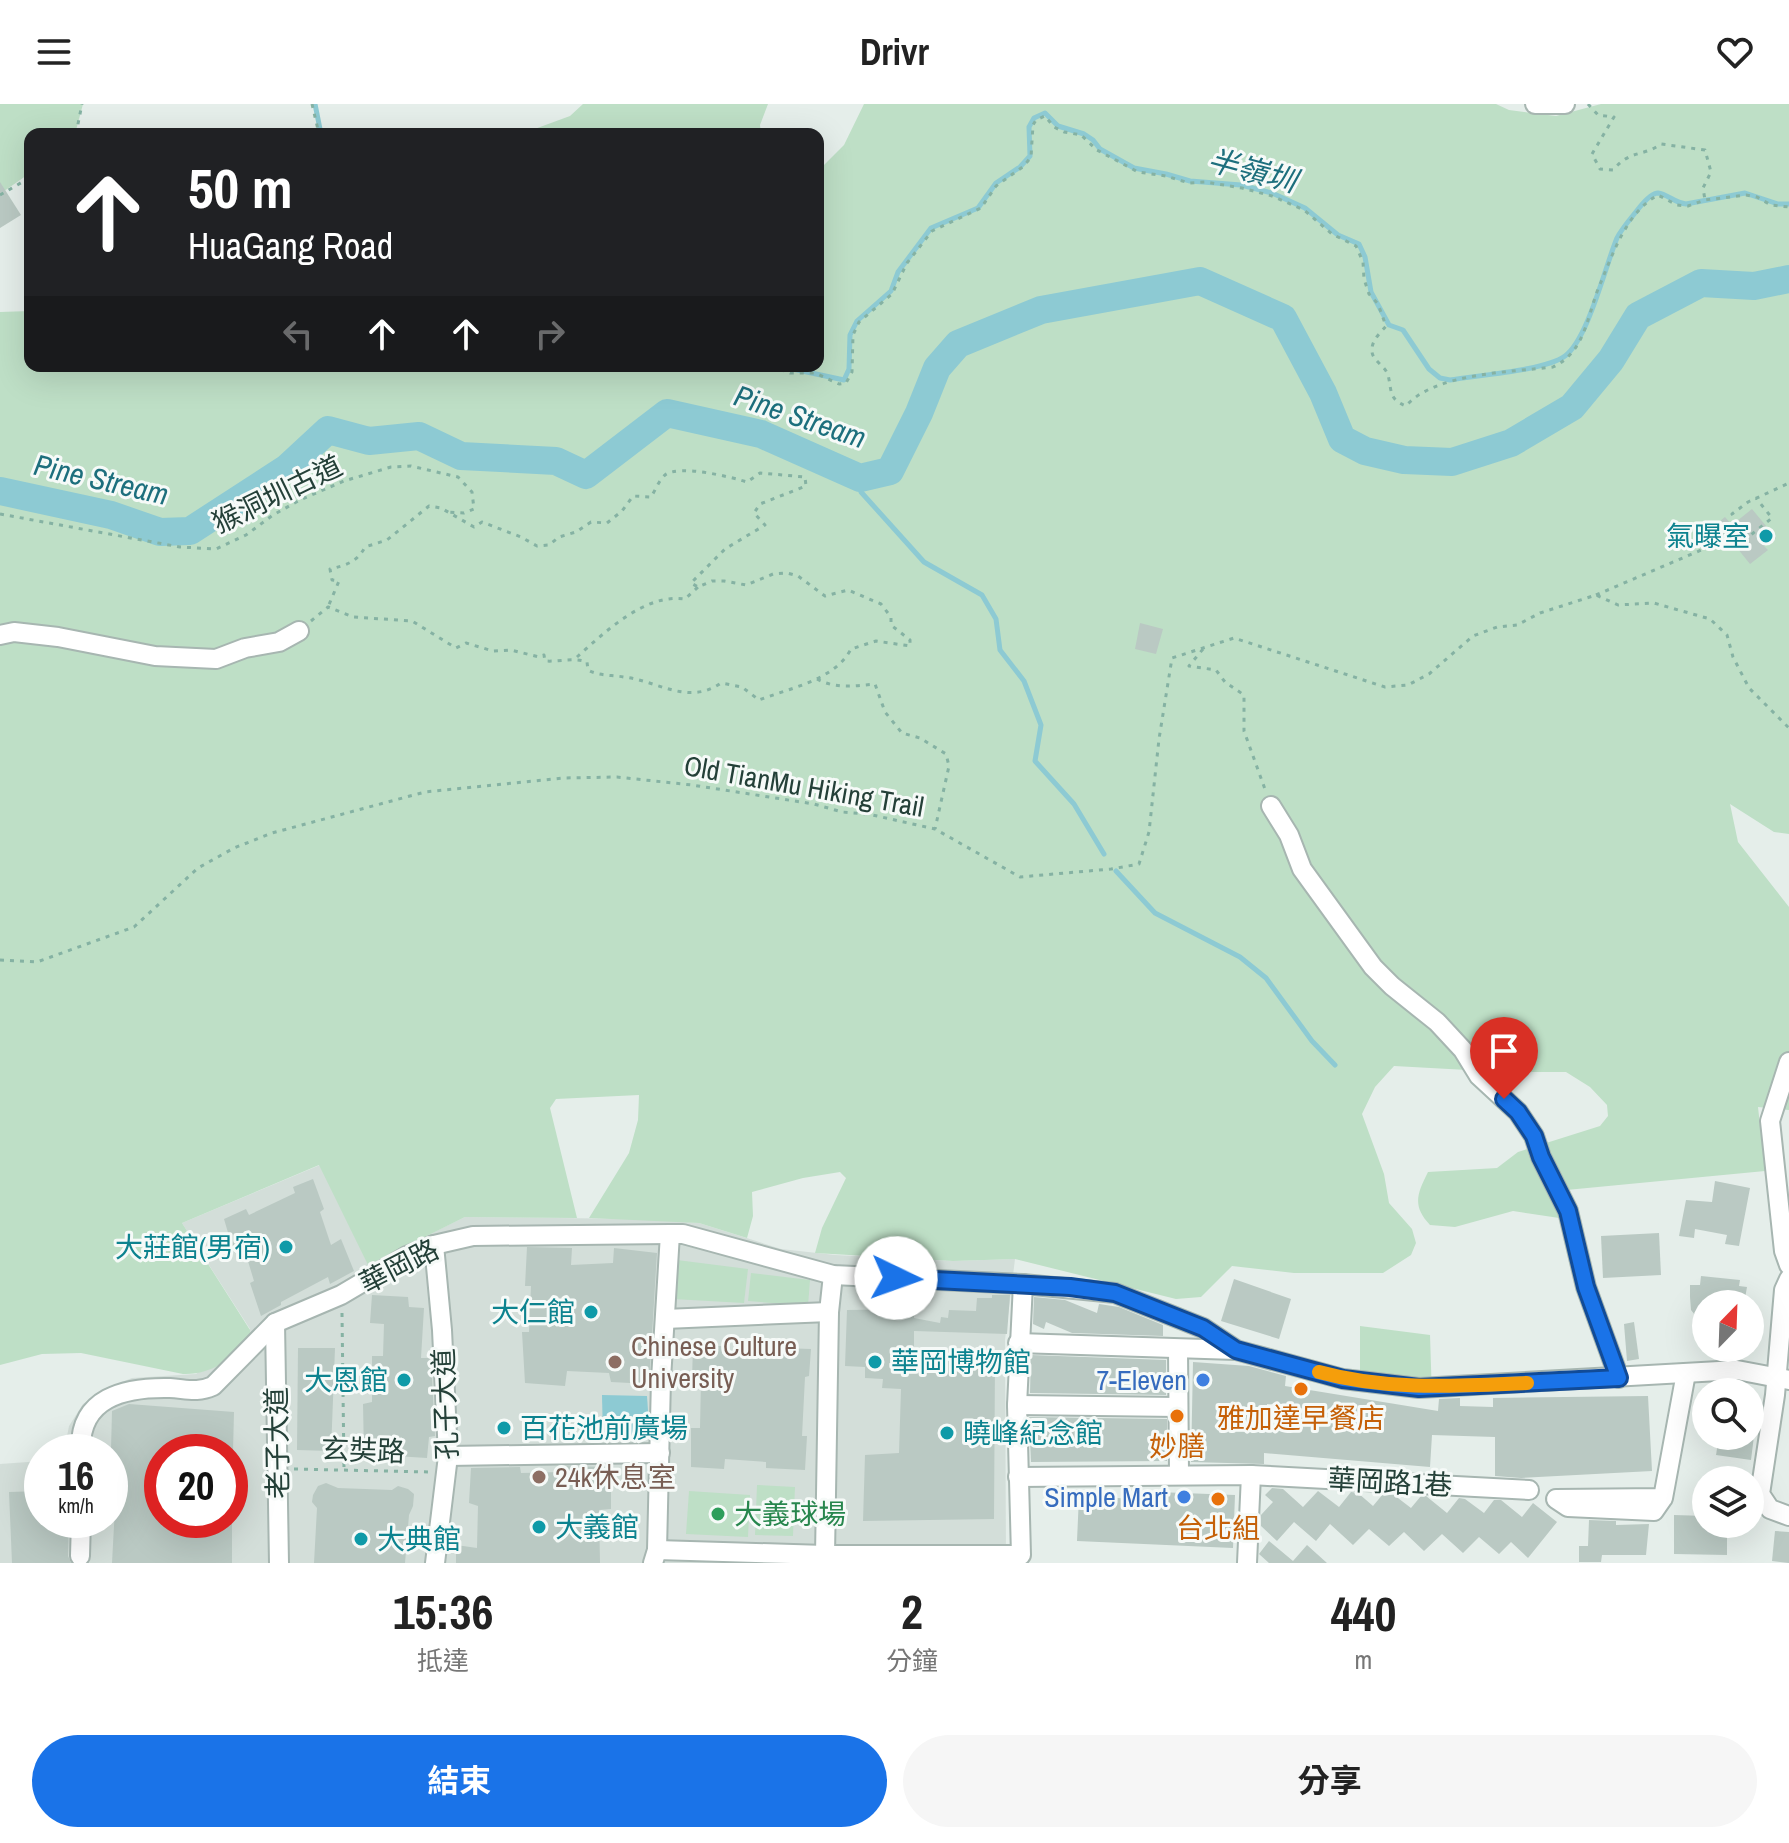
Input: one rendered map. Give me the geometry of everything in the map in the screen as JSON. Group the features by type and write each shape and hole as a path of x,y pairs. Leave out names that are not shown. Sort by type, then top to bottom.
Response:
{"street":[{"path":"1535,104 1565,104"},
{"path":"0,635 14,632 155,656 216,659 245,648 279,642 299,631"},
{"path":"1271,806 1289,835 1302,869 1373,967 1437,1022 1463,1050 1479,1076 1518,1112 1534,1136 1568,1211 1586,1287 1619,1378"},
{"path":"1789,1062 1770,1121 1784,1251 1789,1265"},
{"path":"670,1234 655,1557 1021,1555 1017,1405 1023,1284"},
{"name":"華岡路","path":"80,1434 92,1410 109,1397 124,1391 148,1389 200,1392 213,1386 275,1323 341,1295 407,1256 434,1245 473,1236 683,1234 833,1275 1023,1284 1115,1293 1203,1328 1236,1350"},
{"name":"孔子大道","path":"434,1245 442,1330 448,1464 435,1563"},
{"path":"825,1555 829,1312 833,1275"},
{"path":"1789,1279 1784,1290 1782,1379 1760,1494 1770,1509 1789,1516"},
{"path":"665,1319 829,1312"},
{"name":"老子大道","path":"275,1323 279,1563"},
{"path":"1018,1343 1236,1350 1343,1379 1419,1388 1737,1370 1782,1379"},
{"path":"1178,1349 1179,1474"},
{"path":"1663,1498 1686,1373"},
{"path":"1017,1405 1178,1407"},
{"path":"448,1464 660,1453"},
{"path":"1247,1563 1251,1475"},
{"name":"華岡路1巷","path":"1018,1477 1251,1475 1529,1490"},
{"path":"80,1538 80,1556"}],"path":[{"path":"77,128 82,104"},
{"path":"312,104 318,128"},
{"path":"1588,104 1598,115 1614,117 1592,154 1600,169 1613,170 1636,152 1651,151 1661,144 1699,148 1705,150 1711,172 1703,188 1705,200"},
{"path":"787,372 815,373 839,384 846,383 852,372 853,335 859,322 892,294 907,263 932,231 981,208 996,186 1024,166 1031,157 1033,125 1045,116 1064,132 1088,139 1097,150 1127,168 1189,183 1205,182 1272,196 1304,210 1332,234 1356,246 1363,262 1369,294 1378,304 1386,326 1372,346 1372,354 1388,374 1390,393 1396,402 1406,406 1421,392 1450,382 1563,363 1579,345 1601,281 1625,228 1649,200 1658,195 1677,205 1688,206 1705,200 1746,195 1771,205 1789,207"},
{"path":"0,195 24,181"},
{"name":"猴洞圳古道","path":"0,514 180,547 216,549 246,535 300,500 344,481 391,467 411,466 458,477 472,492 474,509 464,513 448,512"},
{"path":"299,631 328,607 339,581 332,580 330,569 349,565 362,554 365,547 387,540 429,506 448,512 474,527 482,522 537,546 549,545 591,522 607,523 622,511 633,496 651,497 665,475 677,471 727,475 747,482 760,473 805,477 806,486 760,504 754,513 765,525 725,549 691,583 698,587"},
{"path":"1736,547 1772,518 1756,498 1789,483"},
{"name":"Old TianMu Hiking Trail","path":"0,960 37,962 134,927 198,868 234,848 272,833 425,792 563,778 617,777 766,796 842,812 868,814 935,829 1020,877 1139,864 1149,832 1172,658 1234,638 1385,687 1408,685 1441,667 1473,636 1497,627 1517,625 1540,613 1596,595 1713,545 1738,524 1732,514 1756,498"},
{"path":"1738,524 1749,536"},
{"path":"328,607 353,617 412,621 456,648 466,643 493,651 511,650 539,657 544,655 545,661 562,662 576,658 597,639 644,607 671,597 685,599 698,587 724,581 746,585 773,574 787,573 798,576 825,596 848,590 881,604 891,617 891,625 910,640 910,646 876,641 851,649 845,660 826,675 759,700 742,687 721,683 713,689 674,692 625,677 594,674 588,670 587,662 576,658"},
{"path":"1596,595 1618,605 1654,603 1710,619 1727,635 1733,657 1749,688 1789,728"},
{"path":"1205,646 1189,666 1216,670 1225,682 1244,695 1244,731 1271,806"},
{"path":"815,678 826,684 875,684 885,712 902,733 920,738 946,754 949,766 935,829"},
{"path":"341,1295 344,1469"},
{"name":"玄奘路","path":"278,1468 344,1469 448,1464"}],"shaded area":[{"name":"Chinese Culture University","path":"320,1165 368,1264 465,1217 649,1219 699,1223 781,1249 835,1255 953,1261 1015,1259 1005,1340 1006,1563 0,1563 0,1464 24,1462 24,1538 128,1538 128,1434 67,1434 69,1426 83,1404 104,1389 132,1378 196,1374 250,1329 182,1223"}],"green space":[{"path":"0,104 83,104 77,128 24,128 24,177 0,194"},
{"path":"583,104 768,104 760,128 537,128 570,116"},
{"path":"864,104 1496,104 1509,110 1556,116 1601,104 1789,104 1789,834 1774,832 1730,804 1738,842 1789,907 1789,1110 1758,1107 1765,1171 1556,1191 1566,1219 1513,1211 1455,1227 1430,1225 1421,1212 1418,1200 1428,1172 1497,1168 1518,1152 1600,1126 1608,1116 1607,1105 1590,1087 1566,1072 1394,1066 1375,1087 1362,1114 1384,1174 1389,1203 1412,1229 1416,1243 1411,1255 1383,1273 1294,1273 1232,1266 1201,1297 1176,1299 1015,1259 953,1261 815,1253 822,1228 846,1178 840,1172 752,1192 753,1216 747,1238 699,1223 589,1218 629,1153 638,1120 639,1095 556,1099 550,1108 577,1218 465,1217 368,1265 319,1165 182,1223 250,1330 250,1340 220,1364 203,1372 183,1374 81,1353 42,1354 0,1365 0,312 24,311 24,372 824,372 824,165 844,145"},
{"path":"677,1260 748,1269 744,1303 673,1299"},
{"path":"751,1273 810,1280 808,1306 748,1301"},
{"path":"1360,1326 1430,1335 1432,1398 1360,1390"},
{"path":"757,1485 795,1487 793,1536 755,1535"},
{"path":"689,1491 750,1495 748,1537 686,1534"}],"water":[{"path":"602,1395 647,1396 650,1440 603,1440"}],"building":[{"path":"0,182 21,215 0,228"},
{"path":"1752,509 1776,538 1764,546 1768,550 1750,564 1725,533 1711,544 1703,535 1725,517 1732,525"},
{"path":"1140,623 1163,629 1156,654 1135,649"},
{"name":"大莊館(男宿)","path":"313,1179 324,1209 320,1212 331,1245 341,1239 354,1271 330,1284 328,1277 261,1316 250,1283 254,1281 244,1248 234,1253 224,1219 246,1209 249,1215 295,1193 293,1187"},
{"path":"1715,1181 1750,1188 1739,1246 1725,1244 1727,1235 1695,1229 1694,1238 1679,1236 1686,1200 1712,1202"},
{"path":"1659,1233 1661,1275 1603,1278 1601,1236"},
{"name":"大仁館","path":"527,1247 572,1248 571,1265 613,1263 614,1248 657,1253 649,1384 611,1382 609,1373 567,1371 565,1386 525,1383 522,1332 529,1332 531,1286 525,1286"},
{"path":"1701,1276 1740,1280 1739,1286 1747,1287 1746,1290 1692,1290 1692,1311 1690,1285 1700,1285"},
{"path":"1234,1279 1291,1299 1279,1339 1221,1321"},
{"name":"大恩館","path":"372,1295 408,1297 409,1307 424,1308 421,1358 431,1358 435,1436 429,1437 427,1458 364,1454 363,1404 372,1402 372,1356 383,1356 384,1324 370,1323"},
{"name":"曉峰紀念館","path":"992,1295 1010,1295 1007,1334 914,1331 914,1361 995,1360 994,1519 863,1521 865,1455 899,1453 901,1389 882,1388 883,1379 865,1378 865,1367 845,1366 847,1310 914,1309 914,1318 940,1323 941,1317 948,1318 949,1310 976,1311 977,1298 992,1298"},
{"path":"1034,1297 1065,1300 1097,1313 1099,1304 1119,1307 1163,1325 1163,1336 1072,1333 1046,1322 1044,1329 1033,1324"},
{"path":"1634,1322 1639,1359 1627,1361 1624,1324"},
{"path":"693,1346 722,1346 722,1354 782,1355 782,1348 811,1349 809,1376 805,1377 802,1436 807,1436 805,1470 766,1468 766,1462 725,1459 724,1469 691,1467 691,1428 700,1428 701,1380 692,1379"},
{"path":"298,1348 335,1348 331,1451 297,1450"},
{"path":"1031,1355 1166,1360 1166,1395 1030,1393"},
{"path":"1193,1362 1249,1366 1286,1376 1285,1386 1438,1411 1439,1399 1460,1398 1460,1406 1493,1407 1493,1398 1648,1396 1652,1471 1521,1478 1495,1476 1495,1437 1432,1435 1430,1467 1264,1453 1264,1464 1191,1462","holes":["1267,1404 1293,1405 1292,1428 1266,1430"]},
{"path":"129,1404 234,1412 233,1434 144,1434 144,1538 232,1538 232,1563 112,1563 113,1538 128,1538 128,1434 111,1434 112,1411"},
{"path":"1029,1417 1167,1419 1167,1461 1031,1462"},
{"path":"1717,1450 1752,1450 1751,1460 1716,1455"},
{"name":"大義館","path":"564,1466 611,1467 611,1509 599,1510 600,1563 456,1563 456,1545 477,1548 478,1506 469,1503 471,1468 520,1467 521,1473 562,1472"},
{"name":"大典館","path":"326,1483 338,1488 392,1490 398,1486 414,1494 405,1563 314,1563 317,1508 312,1502 313,1495 318,1486"},
{"path":"1272,1488 1283,1489 1303,1507 1318,1491 1339,1507 1351,1492 1358,1493 1373,1506 1383,1494 1394,1495 1411,1508 1421,1496 1426,1496 1447,1513 1459,1498 1484,1513 1494,1500 1501,1500 1522,1517 1533,1503 1557,1522 1528,1558 1511,1542 1499,1554 1479,1537 1463,1553 1442,1534 1424,1551 1404,1532 1389,1546 1369,1529 1353,1545 1330,1524 1316,1541 1294,1522 1277,1541 1261,1526 1261,1515 1273,1502 1265,1495"},
{"path":"9,1492 24,1492 24,1538 68,1538 71,1563 12,1563"},
{"path":"1157,1492 1235,1495 1233,1548 1077,1541 1079,1496 1156,1500"},
{"path":"1674,1515 1692,1516 1692,1538 1727,1538 1727,1555 1674,1554"},
{"path":"1589,1520 1616,1521 1616,1525 1649,1524 1646,1555 1602,1555 1601,1562 1579,1562 1579,1546 1588,1546"},
{"path":"1775,1531 1789,1532 1789,1563 1772,1561"},
{"path":"1269,1541 1293,1561 1307,1545 1327,1563 1269,1563 1259,1554"}],"waterway":[{"name":"半嶺圳","path":"315,104 320,128"},
{"name":"半嶺圳","path":"807,372 844,380 849,369 850,335 857,321 891,291 898,272 931,228 978,208 996,183 1030,156 1029,127 1034,118 1045,113 1058,126 1084,134 1100,149 1134,168 1190,181 1241,185 1272,193 1305,208 1338,235 1359,244 1365,257 1371,292 1389,325 1403,330 1429,369 1440,378 1450,380 1527,369 1565,356 1588,319 1617,238 1653,195 1658,193 1686,204 1745,193 1778,204 1789,204"},
{"name":"Pine Stream","path":"0,491 111,515 160,532 190,531 287,468 328,430 369,441 419,436 461,456 556,461 586,475 667,413 761,434 860,478 890,471 937,368 958,344 1041,310 1200,281 1283,318 1323,393 1342,439 1365,451 1404,460 1452,462 1511,443 1572,407 1611,360 1638,316 1701,283 1754,286 1789,279"},
{"path":"860,478 861,492 924,562 982,595 996,619 1000,650 1024,681 1041,725 1035,761 1074,804 1104,854"},
{"path":"1116,871 1155,913 1240,957 1266,978 1312,1041 1335,1065"}],"slow traffic":[{"path":"1319,1372 1343,1379 1419,1388 1527,1383"}],"place":[{"name":"氣曝室","path":"1766,536"},
{"name":"大莊館(男宿)","path":"286,1247"},
{"name":"大仁館","path":"591,1312"},
{"name":"Chinese Culture University","path":"615,1362"},
{"name":"華岡博物館","path":"875,1362"},
{"name":"大恩館","path":"404,1380"},
{"name":"7-Eleven","path":"1203,1380"},
{"name":"雅加達早餐店","path":"1301,1389"},
{"name":"妙膳","path":"1177,1416"},
{"name":"百花池前廣場","path":"504,1428"},
{"name":"曉峰紀念館","path":"947,1433"},
{"name":"24k休息室","path":"539,1477"},
{"name":"Simple Mart","path":"1184,1497"},
{"name":"台北組","path":"1218,1499"},
{"name":"大義球場","path":"718,1514"},
{"name":"大義館","path":"539,1527"},
{"name":"大典館","path":"361,1539"}],"route":[{"path":"896,1278 1070,1287 1115,1293 1203,1328 1236,1350 1343,1379 1419,1388 1619,1378 1586,1287 1568,1211 1534,1136 1518,1112 1504,1099"}]}
